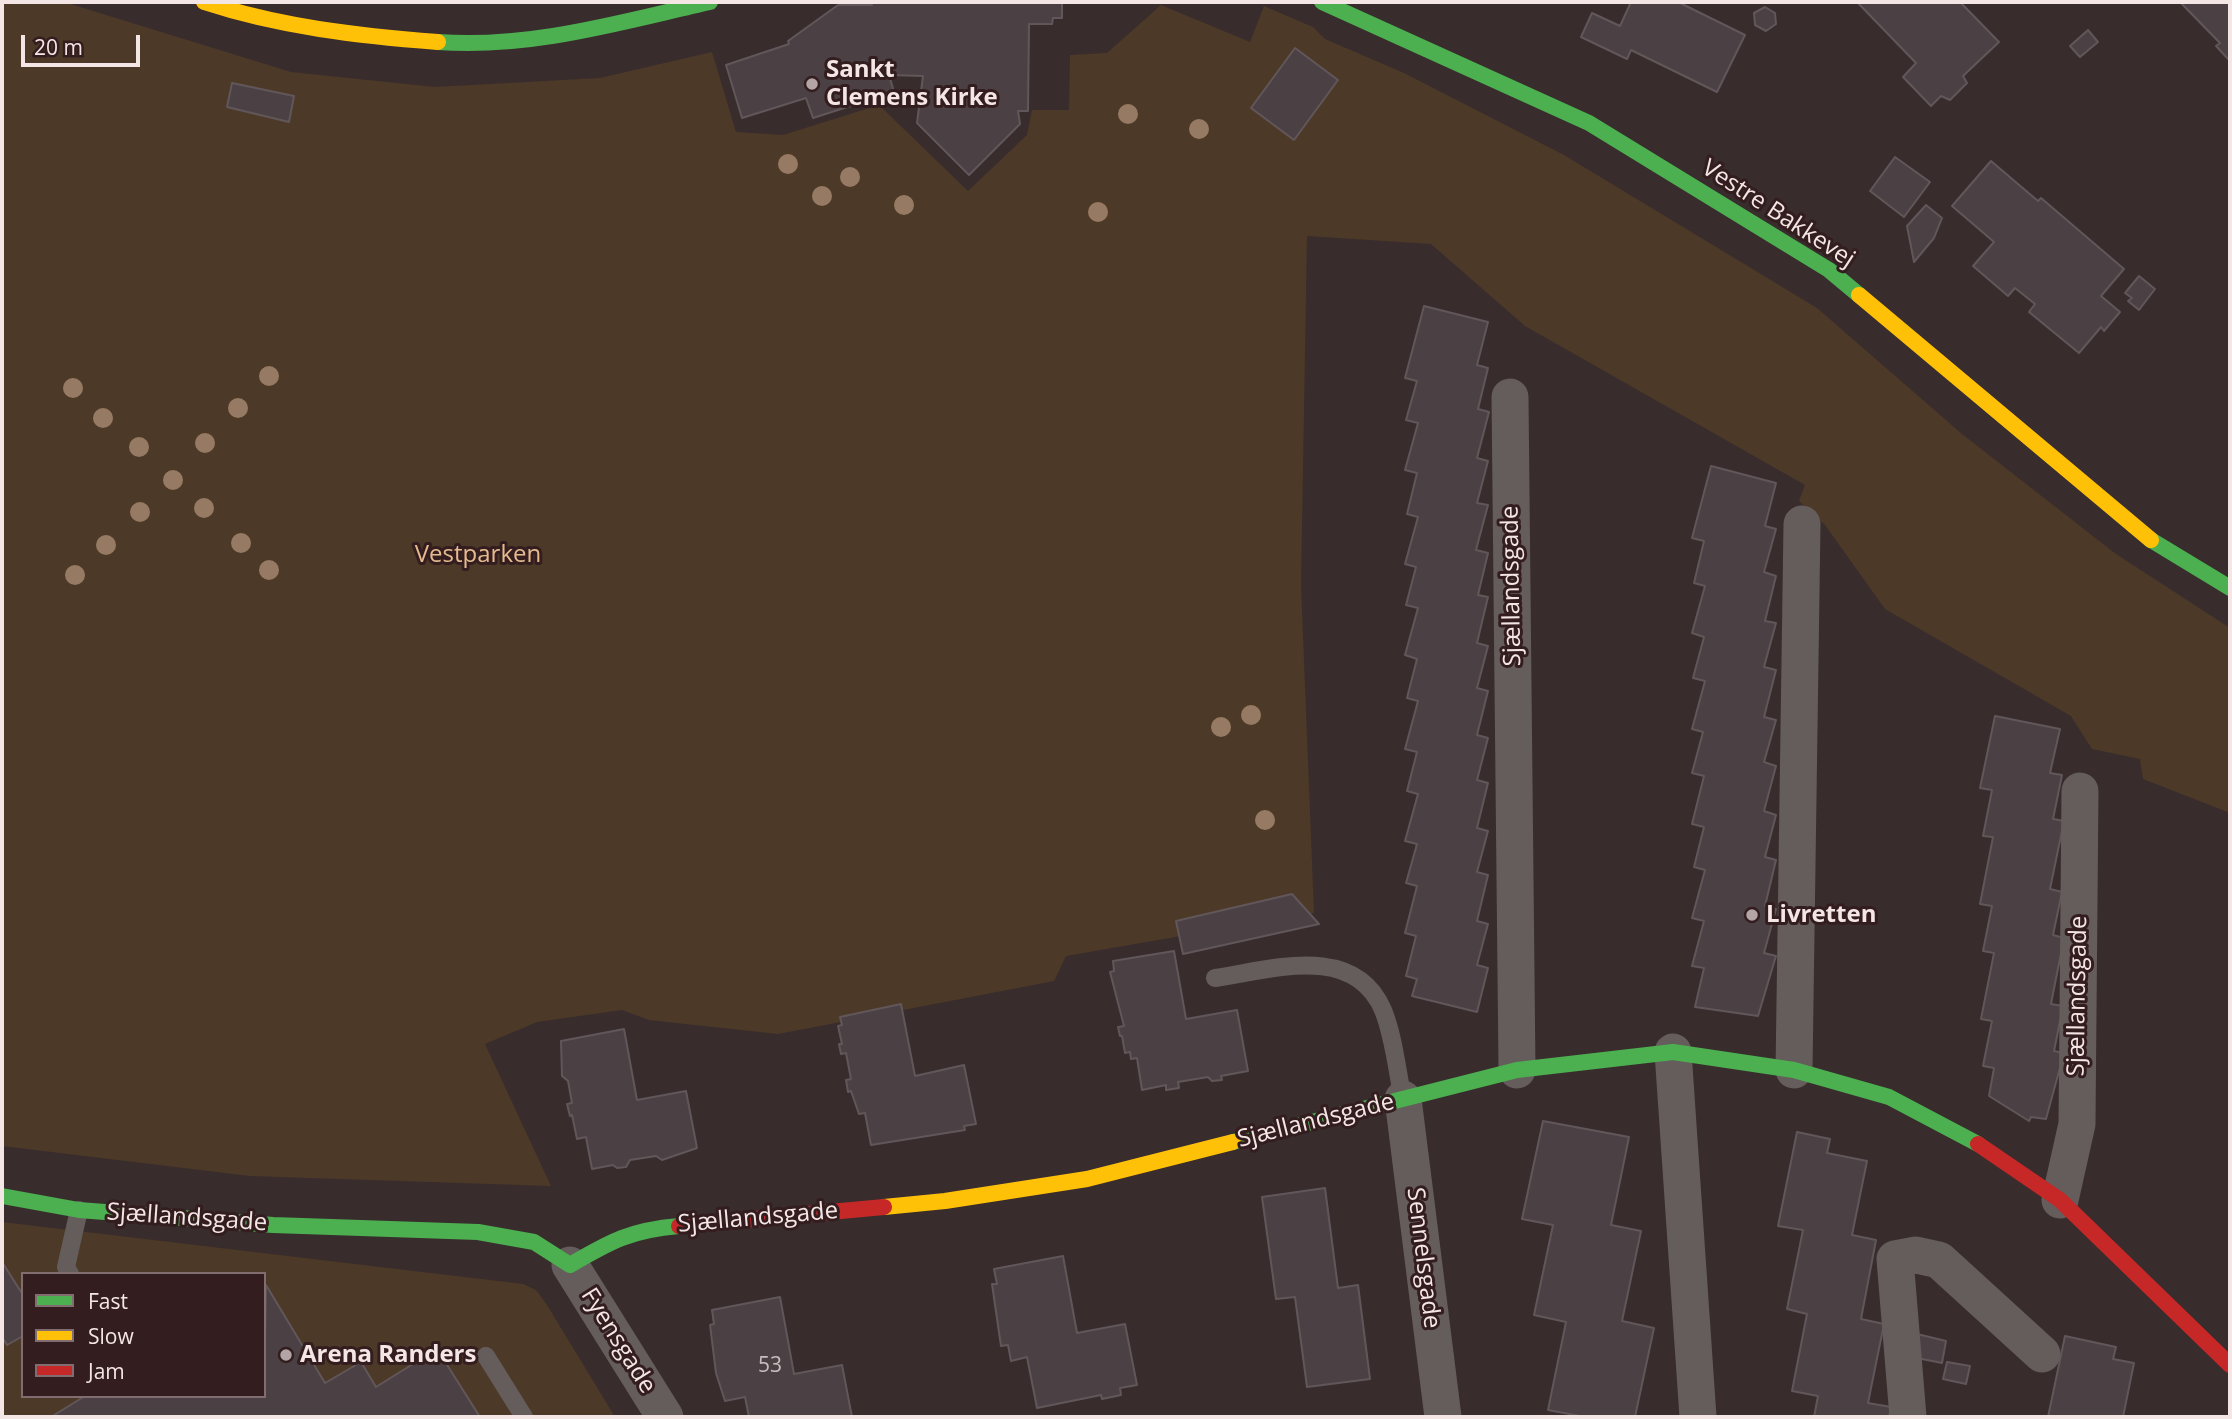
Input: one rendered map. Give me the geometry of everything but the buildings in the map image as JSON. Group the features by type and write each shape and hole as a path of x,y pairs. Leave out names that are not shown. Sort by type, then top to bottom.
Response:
{"street":[{"path":"204,2 241,14 362,36 469,44 568,34 710,2"},
{"name":"Vestre Bakkevej","path":"1322,2 1589,122 1829,270 2148,538 2230,588"},
{"name":"Sjællandsgade","path":"1510,397 1517,1070"},
{"path":"1794,1070 1802,524"},
{"name":"Sjællandsgade","path":"2060,1200 2077,1124 2080,791"},
{"path":"1673,1052 1698,1417"},
{"name":"Sjællandsgade","path":"2,1196 79,1210 273,1225 478,1232 534,1242 570,1265 609,1242 642,1229 945,1201 1087,1180 1517,1070 1673,1052 1794,1070 1889,1097 1973,1141 2060,1200 2230,1365"},
{"name":"Sennelsgade","path":"1403,1099 1443,1417"},
{"path":"1908,1417 1895,1259 1916,1255 1939,1260 2042,1354"},
{"name":"Fyensgade","path":"570,1265 665,1417"}],"lane":[{"path":"1215,978 1314,963 1345,970 1367,986 1383,1010 1403,1099"},
{"path":"69,1272 66,1267 79,1210"},
{"path":"486,1356 524,1417"}],"green space":[{"name":"Vestparken","path":"2,2 64,2 291,72 435,87 600,78 712,52 736,132 783,135 879,105 968,191 1027,135 1032,110 1069,110 1070,55 1107,53 1161,5 1250,42 1264,6 1313,27 1325,39 1404,73 1564,155 1817,308 1962,434 2116,554 2230,628 2230,813 2143,779 2140,759 2092,749 2071,716 1885,609 1825,525 1799,501 1805,485 1525,326 1431,244 1307,236 1301,585 1314,913 1066,956 1054,981 778,1034 649,1020 622,1010 537,1022 485,1044 551,1186 250,1176 2,1146"},
{"path":"2,1222 523,1284 536,1290 547,1305 615,1417 2,1417"}],"traffic: fast":[{"path":"438,42 507,42 541,38 710,2"},
{"path":"1322,2 1589,123 1829,270 1859,295"},
{"path":"2151,540 2230,588"},
{"path":"1233,1142 1517,1070 1673,1052 1794,1070 1889,1097 1978,1144"},
{"path":"2,1196 79,1210 273,1225 478,1232 534,1242 570,1265 622,1238 647,1230 679,1226"}],"traffic: slow":[{"path":"204,2 262,18 320,29 438,42"},
{"path":"1859,295 2151,540"},
{"path":"884,1207 945,1201 1087,1179 1233,1142"}],"traffic: jam":[{"path":"1978,1144 2060,1200 2230,1365"},
{"path":"679,1226 884,1207"}],"place":[{"name":"Sankt Clemens Kirke","path":"812,84"},
{"name":"Livretten","path":"1752,915"},
{"name":"Arena Randers","path":"286,1355"}]}
